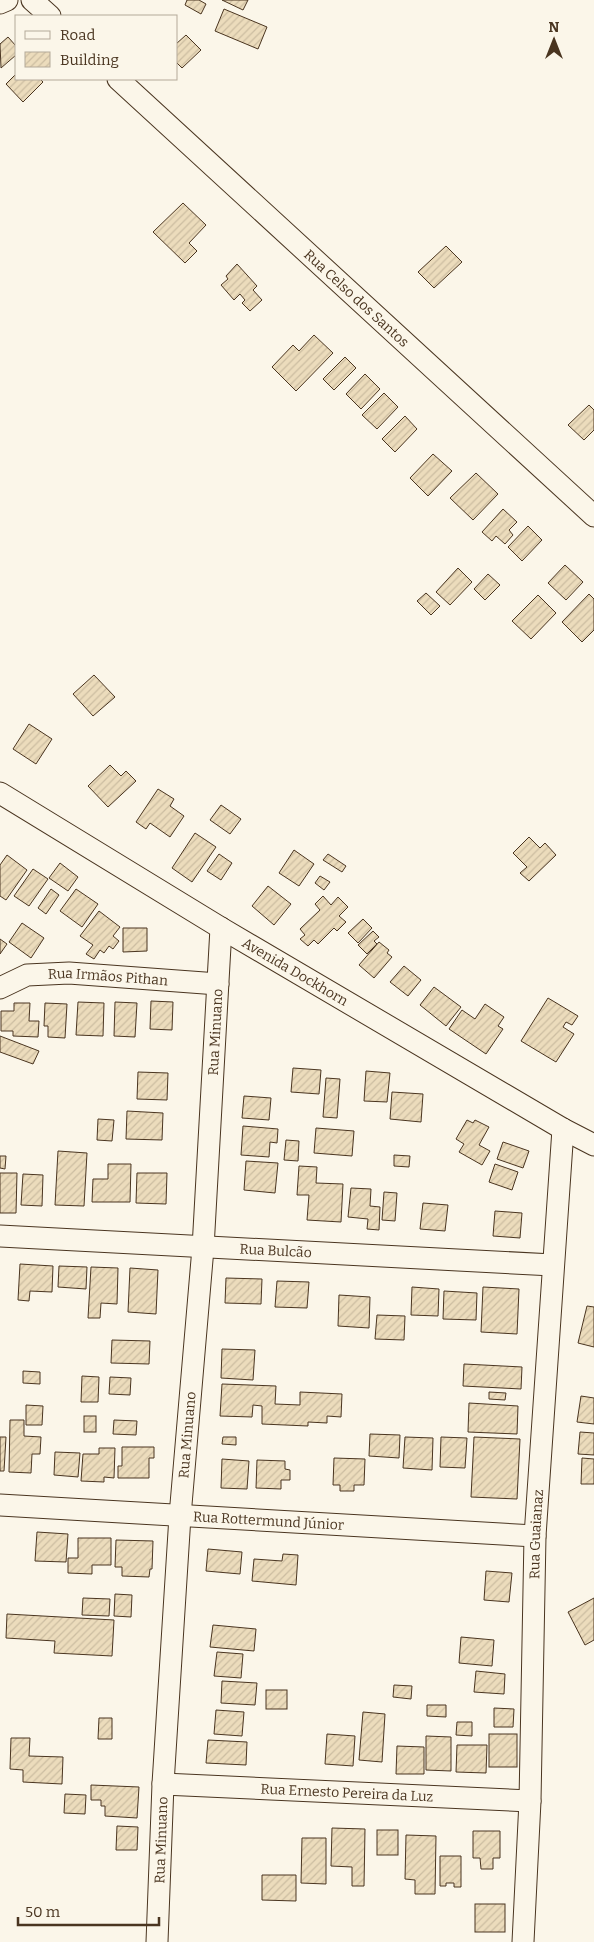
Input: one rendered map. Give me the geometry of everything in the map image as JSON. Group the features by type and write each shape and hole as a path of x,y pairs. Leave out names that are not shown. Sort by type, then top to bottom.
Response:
{"street":[{"path":"0,3 7,0"},
{"path":"32,0 49,15"},
{"name":"Rua Celso dos Santos","path":"119,80 594,516"},
{"name":"Avenida Dockhorn","path":"0,793 221,928 563,1129 594,1145"},
{"name":"Rua Minuano","path":"157,1942 163,1784 180,1516 202,1248 221,928"},
{"name":"Rua Irmãos Pithan","path":"0,988 27,975 69,973 218,984"},
{"name":"Rua Guaianaz","path":"523,1942 530,1801 535,1536 563,1129"},
{"name":"Rua Bulcão","path":"0,1236 553,1265"},
{"name":"Rua Rottermund Júnior","path":"0,1505 535,1536"},
{"name":"Rua Ernesto Pereira da Luz","path":"163,1784 530,1801"}],"building":[{"path":"187,0 199,0 206,4 201,14 185,5"},
{"path":"222,0 248,0 243,10"},
{"path":"224,9 267,27 258,49 215,31"},
{"path":"186,35 201,50 182,68 178,64 178,42"},
{"path":"8,37 15,45 15,56 1,68 0,44"},
{"path":"15,75 15,80 41,80 43,82 23,102 6,84"},
{"path":"183,203 206,225 189,243 197,251 185,263 153,232"},
{"path":"446,246 462,262 434,288 418,272"},
{"path":"237,264 257,286 253,290 262,300 250,311 242,303 245,300 240,294 234,300 221,285 228,279 226,276"},
{"path":"314,335 333,353 296,391 272,367 293,345 299,351"},
{"path":"345,357 356,368 334,390 323,379"},
{"path":"365,374 380,389 361,409 346,394"},
{"path":"384,393 398,407 377,429 362,415"},
{"path":"589,405 594,410 594,430 584,440 568,425"},
{"path":"405,416 417,429 395,452 382,439"},
{"path":"433,454 452,471 428,496 410,478"},
{"path":"476,473 498,494 473,520 450,498"},
{"path":"503,509 517,522 509,530 513,535 505,544 496,536 492,541 482,532"},
{"path":"528,526 542,540 522,561 508,547"},
{"path":"565,565 583,582 566,600 548,583"},
{"path":"458,568 472,582 450,605 436,592"},
{"path":"488,574 500,585 485,600 474,589"},
{"path":"426,593 440,606 431,615 417,601"},
{"path":"589,594 594,599 594,630 582,642 562,622"},
{"path":"538,595 556,613 531,639 512,621"},
{"path":"94,675 115,697 93,716 73,694"},
{"path":"29,724 52,739 36,764 13,749"},
{"path":"110,765 121,776 126,771 136,781 108,807 88,786"},
{"path":"158,789 174,799 170,806 184,816 170,837 150,823 146,829 136,822"},
{"path":"221,805 241,819 230,834 210,820"},
{"path":"195,833 216,847 192,882 172,868"},
{"path":"529,837 540,848 545,843 556,855 529,881 520,873 527,867 513,853"},
{"path":"294,850 314,864 299,886 279,873"},
{"path":"219,854 232,863 221,880 207,871"},
{"path":"328,854 346,866 342,872 323,860"},
{"path":"7,855 27,870 6,900 0,896 0,865"},
{"path":"60,863 78,877 68,891 49,878"},
{"path":"33,869 48,879 29,906 14,896"},
{"path":"320,876 330,882 324,890 315,883"},
{"path":"268,886 291,904 274,925 252,906"},
{"path":"51,889 59,895 46,914 38,908"},
{"path":"76,889 98,904 82,927 60,911"},
{"path":"323,896 331,905 338,897 348,907 339,916 346,922 337,931 334,928 318,944 314,940 308,946 300,939 305,935 300,929 320,910 315,904"},
{"path":"99,911 120,927 113,936 119,941 113,949 109,946 104,953 100,950 94,959 86,954 93,945 80,936"},
{"path":"363,919 372,928 358,943 348,933"},
{"path":"22,923 44,938 31,958 9,942"},
{"path":"123,928 147,928 147,951 123,952"},
{"path":"373,931 379,937 374,941 377,944 367,954 358,945"},
{"path":"0,939 7,944 0,954"},
{"path":"379,942 389,950 387,953 392,957 374,978 359,965"},
{"path":"404,966 421,980 408,996 390,982"},
{"path":"434,987 461,1007 446,1026 420,1005"},
{"path":"548,998 578,1016 572,1025 566,1022 563,1027 574,1034 556,1062 521,1041"},
{"path":"151,1001 173,1002 172,1030 150,1029"},
{"path":"78,1002 104,1003 103,1036 76,1035"},
{"path":"115,1002 137,1003 135,1037 114,1036"},
{"path":"14,1003 30,1003 29,1021 39,1021 38,1037 13,1036 13,1031 1,1031 1,1011 14,1011"},
{"path":"45,1003 67,1004 65,1038 48,1037 48,1026 44,1026"},
{"path":"485,1004 504,1017 498,1026 503,1029 486,1054 449,1029 462,1010 475,1019"},
{"path":"0,1036 39,1051 33,1064 0,1052"},
{"path":"293,1068 321,1070 319,1094 291,1092"},
{"path":"366,1071 390,1073 387,1102 364,1101"},
{"path":"138,1072 168,1073 167,1100 137,1099"},
{"path":"326,1078 340,1079 337,1118 323,1117"},
{"path":"392,1092 423,1094 421,1122 390,1119"},
{"path":"244,1096 271,1098 269,1120 242,1118"},
{"path":"127,1111 163,1113 162,1140 126,1139"},
{"path":"98,1119 114,1120 112,1141 97,1140"},
{"path":"467,1120 473,1123 475,1120 489,1127 479,1145 490,1151 482,1165 459,1152 464,1144 456,1139"},
{"path":"243,1126 278,1129 277,1143 270,1142 269,1157 241,1155"},
{"path":"316,1128 354,1131 352,1156 314,1153"},
{"path":"286,1140 299,1141 298,1161 284,1160"},
{"path":"503,1142 529,1151 523,1168 497,1159"},
{"path":"58,1151 87,1153 84,1206 55,1205"},
{"path":"394,1155 410,1156 409,1167 394,1166"},
{"path":"0,1156 6,1156 5,1169 0,1168"},
{"path":"246,1161 278,1163 275,1193 244,1190"},
{"path":"108,1164 131,1164 130,1202 92,1202 93,1179 108,1179"},
{"path":"495,1164 518,1172 512,1190 489,1182"},
{"path":"299,1166 317,1167 316,1183 343,1184 341,1222 307,1220 309,1195 297,1195"},
{"path":"0,1173 17,1173 16,1213 0,1213"},
{"path":"137,1173 167,1173 166,1204 136,1203"},
{"path":"23,1174 43,1175 42,1206 21,1205"},
{"path":"351,1188 371,1189 370,1206 380,1207 379,1230 367,1229 368,1219 348,1217"},
{"path":"384,1192 397,1193 395,1221 382,1220"},
{"path":"423,1203 448,1205 445,1231 420,1229"},
{"path":"495,1211 522,1213 520,1238 493,1236"},
{"path":"20,1264 53,1266 52,1292 30,1291 29,1301 18,1300"},
{"path":"59,1266 87,1267 86,1289 58,1287"},
{"path":"91,1267 118,1268 117,1304 101,1303 100,1318 88,1318"},
{"path":"130,1268 158,1270 156,1314 128,1312"},
{"path":"226,1278 262,1279 261,1304 225,1303"},
{"path":"277,1281 309,1282 307,1308 275,1307"},
{"path":"412,1287 439,1289 438,1316 411,1315"},
{"path":"483,1287 519,1289 517,1334 481,1332"},
{"path":"444,1291 477,1293 476,1320 443,1319"},
{"path":"339,1295 370,1297 369,1328 338,1326"},
{"path":"587,1306 594,1307 594,1347 578,1343"},
{"path":"377,1315 405,1316 404,1340 375,1339"},
{"path":"112,1340 150,1341 149,1364 111,1363"},
{"path":"222,1349 255,1350 253,1380 221,1378"},
{"path":"464,1364 522,1367 521,1389 463,1386"},
{"path":"23,1371 40,1372 40,1384 23,1383"},
{"path":"82,1376 99,1377 98,1402 81,1402"},
{"path":"110,1377 131,1378 130,1395 109,1394"},
{"path":"222,1384 276,1386 275,1404 300,1405 300,1392 342,1394 341,1417 327,1416 327,1423 308,1422 308,1426 262,1424 262,1406 253,1405 252,1417 220,1416"},
{"path":"489,1392 506,1393 505,1400 489,1399"},
{"path":"581,1396 594,1398 594,1424 577,1422"},
{"path":"469,1403 518,1406 517,1434 468,1432"},
{"path":"26,1405 43,1406 42,1425 26,1425"},
{"path":"84,1416 96,1416 96,1432 84,1432"},
{"path":"10,1420 24,1420 24,1436 41,1437 40,1454 32,1454 31,1473 9,1472"},
{"path":"114,1420 137,1421 136,1435 113,1434"},
{"path":"580,1432 594,1433 594,1455 578,1454"},
{"path":"370,1434 400,1435 399,1458 369,1456"},
{"path":"0,1437 6,1437 4,1471 0,1471"},
{"path":"223,1437 236,1437 236,1445 222,1444"},
{"path":"405,1437 433,1438 432,1470 403,1468"},
{"path":"441,1437 467,1438 465,1468 440,1467"},
{"path":"474,1437 520,1439 517,1499 471,1497"},
{"path":"122,1447 154,1447 154,1458 149,1458 149,1478 118,1478 118,1466 122,1466"},
{"path":"99,1448 115,1448 114,1478 104,1477 104,1482 81,1481 83,1454 99,1454"},
{"path":"55,1452 80,1453 78,1477 54,1475"},
{"path":"334,1458 365,1459 364,1485 354,1485 354,1491 340,1491 340,1485 333,1485"},
{"path":"582,1458 594,1459 594,1484 581,1484"},
{"path":"222,1459 249,1461 247,1489 221,1488"},
{"path":"257,1460 285,1461 285,1469 290,1470 290,1480 281,1480 281,1489 256,1488"},
{"path":"37,1532 68,1534 66,1562 35,1561"},
{"path":"78,1538 111,1538 111,1565 92,1565 92,1574 68,1573 68,1558 78,1558"},
{"path":"116,1540 153,1541 152,1569 150,1569 149,1577 122,1576 122,1567 115,1567"},
{"path":"208,1549 242,1552 240,1574 206,1571"},
{"path":"283,1554 298,1555 296,1585 252,1581 254,1559 282,1561"},
{"path":"486,1571 512,1573 509,1602 484,1600"},
{"path":"115,1594 132,1595 131,1617 114,1616"},
{"path":"83,1598 110,1599 109,1616 82,1615"},
{"path":"594,1598 594,1640 585,1645 568,1612"},
{"path":"7,1614 114,1620 112,1656 54,1653 55,1641 6,1638"},
{"path":"213,1625 256,1629 254,1651 210,1647"},
{"path":"461,1637 494,1640 492,1666 459,1663"},
{"path":"217,1652 243,1654 241,1678 214,1676"},
{"path":"476,1671 505,1674 504,1694 474,1692"},
{"path":"222,1681 257,1683 255,1705 221,1703"},
{"path":"394,1685 412,1686 411,1699 393,1697"},
{"path":"266,1690 287,1690 287,1709 266,1709"},
{"path":"427,1705 446,1705 446,1717 427,1716"},
{"path":"494,1708 514,1709 513,1727 494,1727"},
{"path":"216,1710 244,1712 242,1736 214,1734"},
{"path":"363,1712 385,1714 382,1762 359,1760"},
{"path":"99,1718 112,1718 112,1739 98,1739"},
{"path":"457,1722 472,1722 472,1736 456,1735"},
{"path":"327,1734 355,1736 353,1766 325,1764"},
{"path":"489,1734 517,1734 517,1767 489,1767"},
{"path":"426,1736 451,1737 451,1771 426,1770"},
{"path":"11,1738 30,1738 29,1756 63,1757 62,1784 23,1782 23,1770 10,1769"},
{"path":"208,1740 247,1742 246,1765 206,1763"},
{"path":"457,1745 487,1745 486,1773 456,1772"},
{"path":"397,1746 424,1747 424,1774 396,1774"},
{"path":"91,1785 139,1787 137,1818 105,1816 105,1806 101,1806 101,1800 91,1800"},
{"path":"65,1794 86,1795 85,1814 64,1813"},
{"path":"117,1826 138,1827 137,1850 116,1850"},
{"path":"332,1828 365,1829 364,1886 352,1886 352,1867 331,1866"},
{"path":"377,1830 398,1830 398,1855 377,1855"},
{"path":"473,1831 500,1831 500,1858 493,1858 493,1869 481,1869 480,1858 473,1858"},
{"path":"406,1835 436,1836 435,1894 415,1894 415,1880 405,1879"},
{"path":"302,1838 326,1838 326,1884 301,1883"},
{"path":"440,1856 461,1856 461,1887 454,1887 454,1883 446,1883 446,1886 440,1886"},
{"path":"262,1875 296,1875 296,1901 262,1900"},
{"path":"475,1904 505,1904 505,1932 475,1932"}]}
